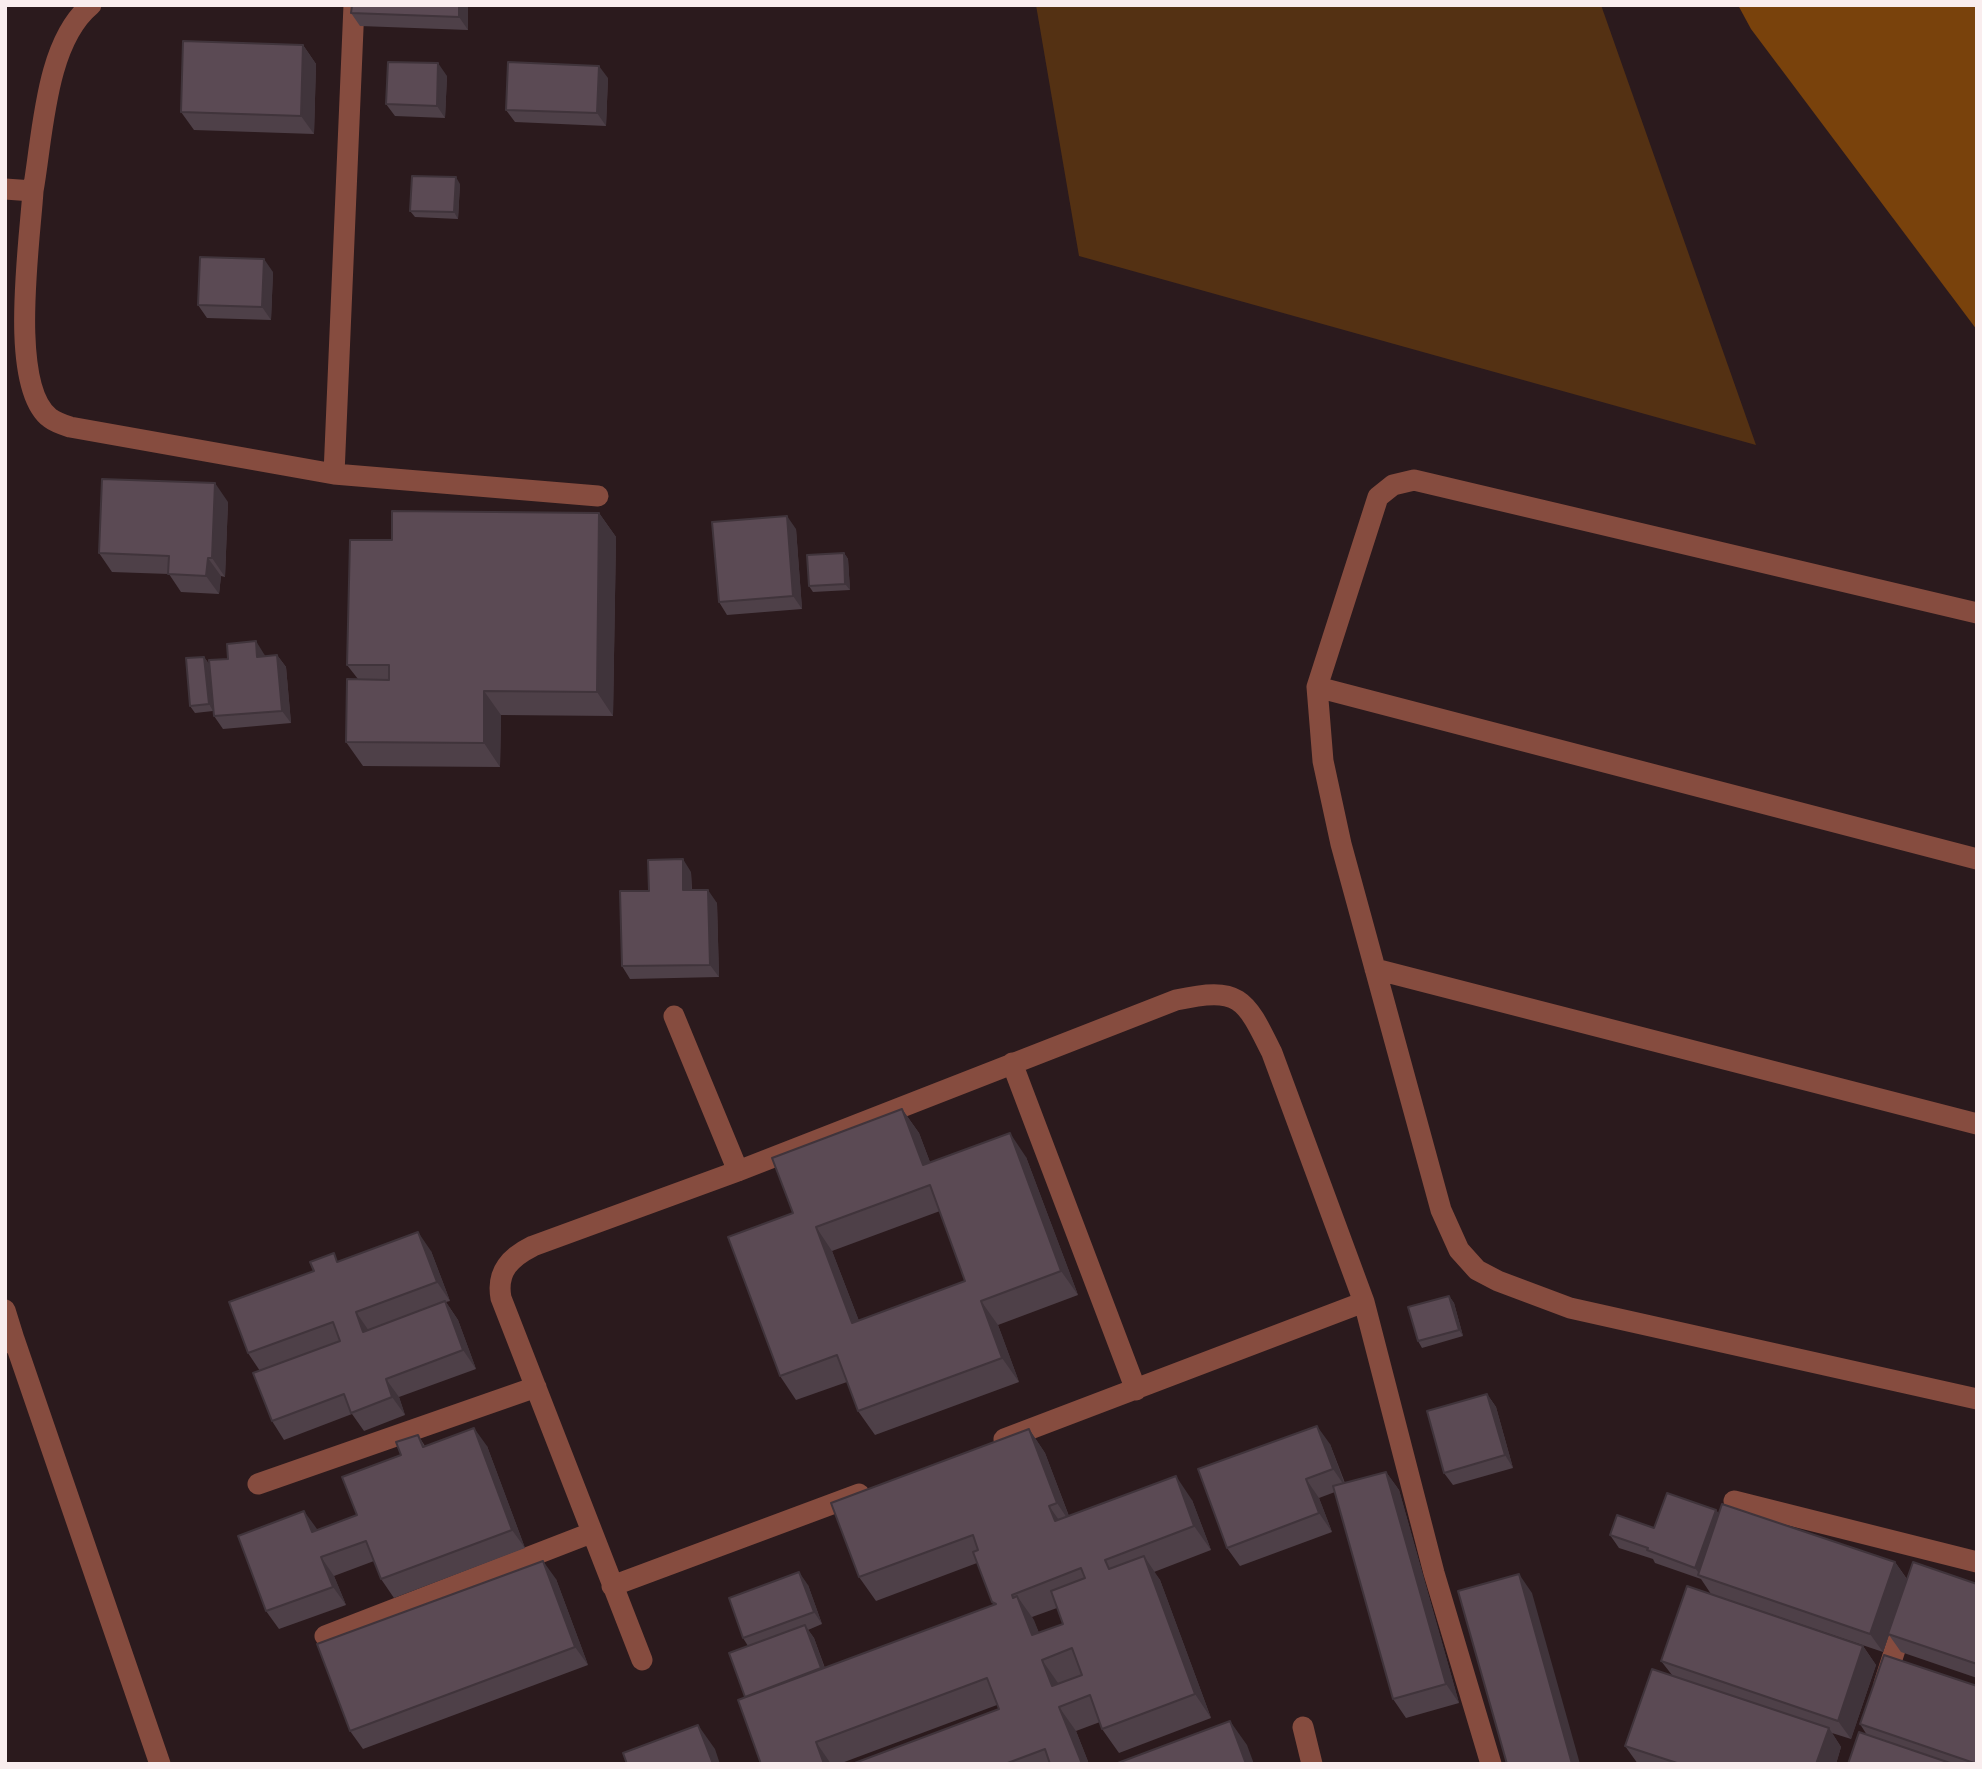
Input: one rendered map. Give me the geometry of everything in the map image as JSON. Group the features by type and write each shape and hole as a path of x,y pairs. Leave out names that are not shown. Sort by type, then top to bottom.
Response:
{"street":[{"path":"91,5 65,38 54,69 33,191 25,363 34,395 49,418 70,427 334,474 598,496"},
{"path":"334,474 354,5"},
{"path":"5,189 33,191"},
{"path":"1977,613 1448,485 1414,480 1393,485 1378,497 1317,687 1325,773 1340,844 1441,1210 1459,1250 1477,1270 1497,1281 1570,1307 1977,1399"},
{"path":"1317,687 1977,859"},
{"path":"1375,969 1977,1124"},
{"path":"642,1660 591,1533 499,1287 502,1272 509,1262 533,1246 738,1171 1176,999 1211,992 1238,998 1255,1020 1272,1053 1364,1302 1434,1573 1490,1764"},
{"path":"674,1016 738,1171"},
{"path":"1012,1063 1136,1390"},
{"path":"979,1449 1364,1302"},
{"path":"5,1310 10,1341 160,1764"},
{"path":"258,1484 536,1387"},
{"path":"612,1586 874,1488"},
{"path":"1734,1501 1977,1562"},
{"path":"325,1636 591,1533"},
{"path":"1918,1575 1926,1549"},
{"path":"1879,1701 1910,1600"},
{"path":"1303,1727 1312,1764"}],"shaded area":[{"path":"1036,5 1601,5 1756,445 1079,256"},
{"path":"1738,5 1977,5 1977,330 1751,29"}],"building":[{"path":"352,5 459,5 459,17 351,13"},
{"path":"183,41 303,45 301,116 181,112"},
{"path":"388,62 438,63 437,106 386,104"},
{"path":"508,62 599,66 597,113 506,110"},
{"path":"412,176 456,177 454,212 410,211"},
{"path":"200,257 264,259 262,307 198,305"},
{"path":"102,479 215,483 212,558 208,558 206,576 168,574 169,556 99,553"},
{"path":"392,511 599,513 597,692 484,691 484,743 346,742 347,679 389,680 389,665 347,665 350,540 392,540"},
{"path":"787,516 793,596 719,602 712,522"},
{"path":"844,553 845,584 809,586 807,555"},
{"path":"256,641 257,657 277,655 282,711 214,716 209,660 228,659 227,644"},
{"path":"204,657 209,704 190,706 186,658"},
{"path":"683,859 683,890 708,890 710,965 622,966 620,891 649,891 648,860"},
{"path":"902,1109 923,1165 1010,1133 1061,1271 981,1301 1002,1358 858,1411 837,1355 780,1376 728,1237 793,1213 772,1158","holes":["930,1185 965,1281 852,1323 816,1227"]},
{"path":"418,1232 437,1282 356,1312 363,1332 445,1301 463,1350 386,1379 392,1397 351,1413 344,1394 272,1421 253,1373 340,1341 333,1322 248,1353 229,1302 314,1271 310,1262 334,1253 337,1262"},
{"path":"1449,1296 1459,1330 1418,1341 1408,1307"},
{"path":"1487,1394 1505,1455 1444,1473 1427,1411"},
{"path":"1317,1426 1333,1469 1306,1479 1319,1513 1227,1548 1198,1469"},
{"path":"474,1428 512,1530 381,1579 366,1541 321,1557 333,1587 266,1611 238,1536 304,1511 312,1532 357,1515 342,1477 401,1455 396,1442 418,1435 423,1447"},
{"path":"1029,1429 1057,1503 1049,1506 1055,1521 1176,1476 1194,1526 1105,1560 1109,1569 1144,1556 1195,1694 1102,1729 1090,1695 1059,1707 1082,1764 1050,1764 1045,1749 1005,1764 852,1764 999,1709 987,1678 816,1742 824,1764 761,1764 738,1700 996,1604 992,1602 973,1552 978,1550 973,1535 859,1577 831,1503","holes":["1081,1568 1085,1578 1051,1591 1063,1624 1032,1635 1017,1596 1013,1598 1012,1595","1072,1648 1082,1675 1052,1686 1042,1660"]},
{"path":"1386,1472 1446,1684 1393,1699 1333,1486"},
{"path":"1667,1493 1716,1510 1695,1568 1610,1535 1617,1515 1654,1528"},
{"path":"1722,1504 1895,1562 1870,1634 1698,1575"},
{"path":"543,1561 575,1647 350,1731 317,1644"},
{"path":"1913,1562 1977,1584 1977,1664 1888,1634"},
{"path":"799,1572 814,1612 743,1638 729,1598"},
{"path":"1519,1574 1572,1764 1507,1764 1458,1591"},
{"path":"1687,1586 1863,1646 1838,1721 1661,1661"},
{"path":"805,1625 821,1668 745,1697 729,1653"},
{"path":"1884,1655 1977,1686 1977,1764 1860,1724"},
{"path":"1652,1669 1829,1728 1816,1764 1680,1764 1625,1746"},
{"path":"1230,1721 1246,1764 1115,1764"},
{"path":"698,1725 713,1764 627,1764 623,1753"},
{"path":"1859,1732 1953,1764 1848,1764"}]}
